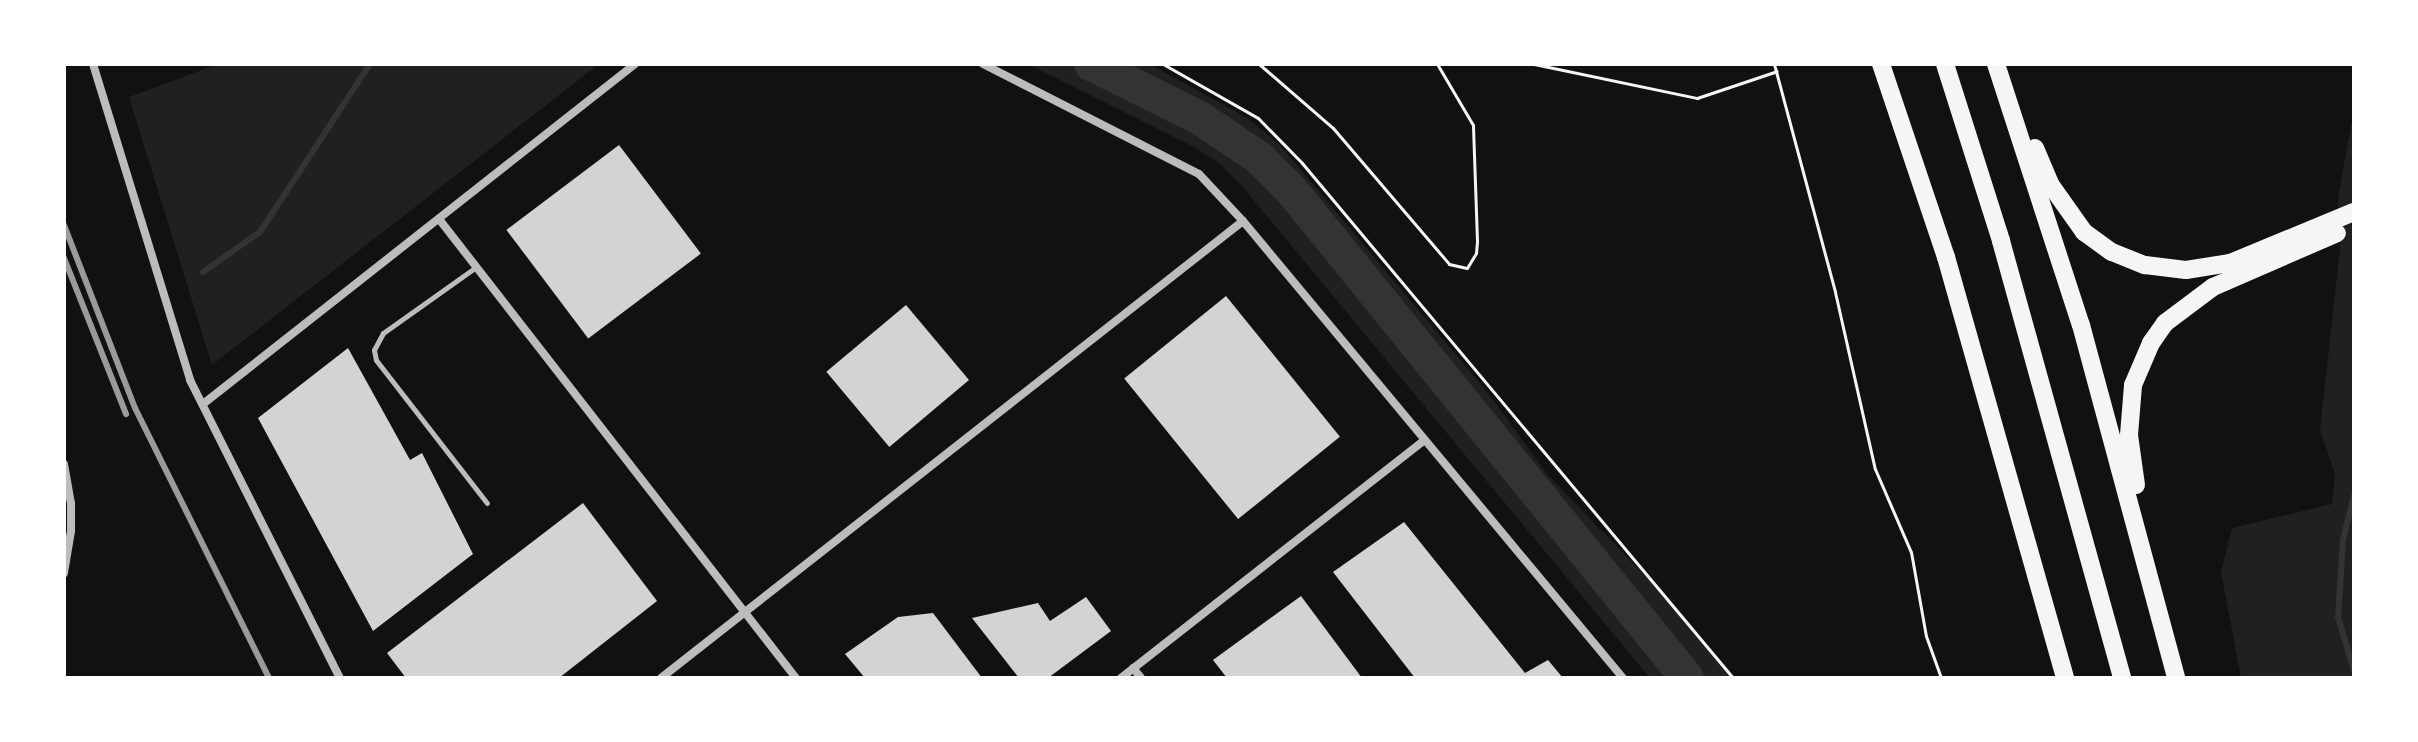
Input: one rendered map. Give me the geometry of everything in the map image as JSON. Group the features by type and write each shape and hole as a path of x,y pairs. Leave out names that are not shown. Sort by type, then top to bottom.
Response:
{"highway":[{"path":"1881,64 1946,257 2065,678"},
{"path":"1945,64 2001,241 2122,678"},
{"path":"1999,64 2061,202 2084,232 2127,260 2168,270 2206,268 2352,220"},
{"path":"1999,64 2081,325 2147,559 2176,678"},
{"path":"2147,559 2129,435 2129,408 2133,385 2151,343 2185,304 2213,287 2352,220"}],"street":[{"path":"93,64 190,380 340,678"},
{"path":"203,404 635,64"},
{"path":"983,64 1199,174 1243,221 1623,678"},
{"path":"439,219 796,678"},
{"path":"661,678 1243,221"},
{"path":"1121,678 1423,441"},
{"path":"64,464 71,503 71,531 64,573"},
{"path":"1133,668 1141,678"}],"lane":[{"path":"477,267 383,333 374,350 376,360 487,503"}],"path":[{"path":"1163,64 1258,118 1302,163 1733,678"},
{"path":"1259,64 1333,128 1449,264 1467,268 1476,253 1477,241 1473,125 1437,64"},
{"path":"1534,64 1697,98 1777,71"},
{"path":"1774,64 1835,292 1875,469 1911,552 1926,636 1941,678"}],"shaded area":[{"path":"218,64 599,64 212,365 129,97"},
{"path":"1028,64 1149,64 1246,117 1280,145 1488,393 1548,475 1684,616 1733,678 1650,678 1242,186 1220,164 1194,147"},
{"path":"2354,109 2354,678 2241,678 2221,572 2232,528 2332,504 2335,474 2320,431 2341,240 2338,198"}],"building":[{"path":"619,145 701,254 588,338 506,230"},
{"path":"1226,296 1340,437 1238,519 1124,378"},
{"path":"906,305 969,380 889,447 826,372"},
{"path":"348,348 410,460 422,453 473,554 373,631 258,418"},
{"path":"583,503 657,601 559,678 406,678 387,653"},
{"path":"1404,522 1525,673 1548,660 1563,678 1415,678 1333,572"},
{"path":"1301,596 1362,678 1227,678 1213,660"},
{"path":"1086,597 1111,631 1048,678 1019,678 972,618 1038,603 1050,621"},
{"path":"933,613 982,678 865,678 845,654 898,617"}],"waterway":[{"path":"203,272 260,232 370,64"},
{"path":"1091,64 1200,118 1259,158 1292,191 1687,678"},
{"path":"2354,495 2343,540 2338,617 2354,671"}],"railway":[{"path":"64,225 135,408 269,678"},
{"path":"64,258 126,414"}]}
